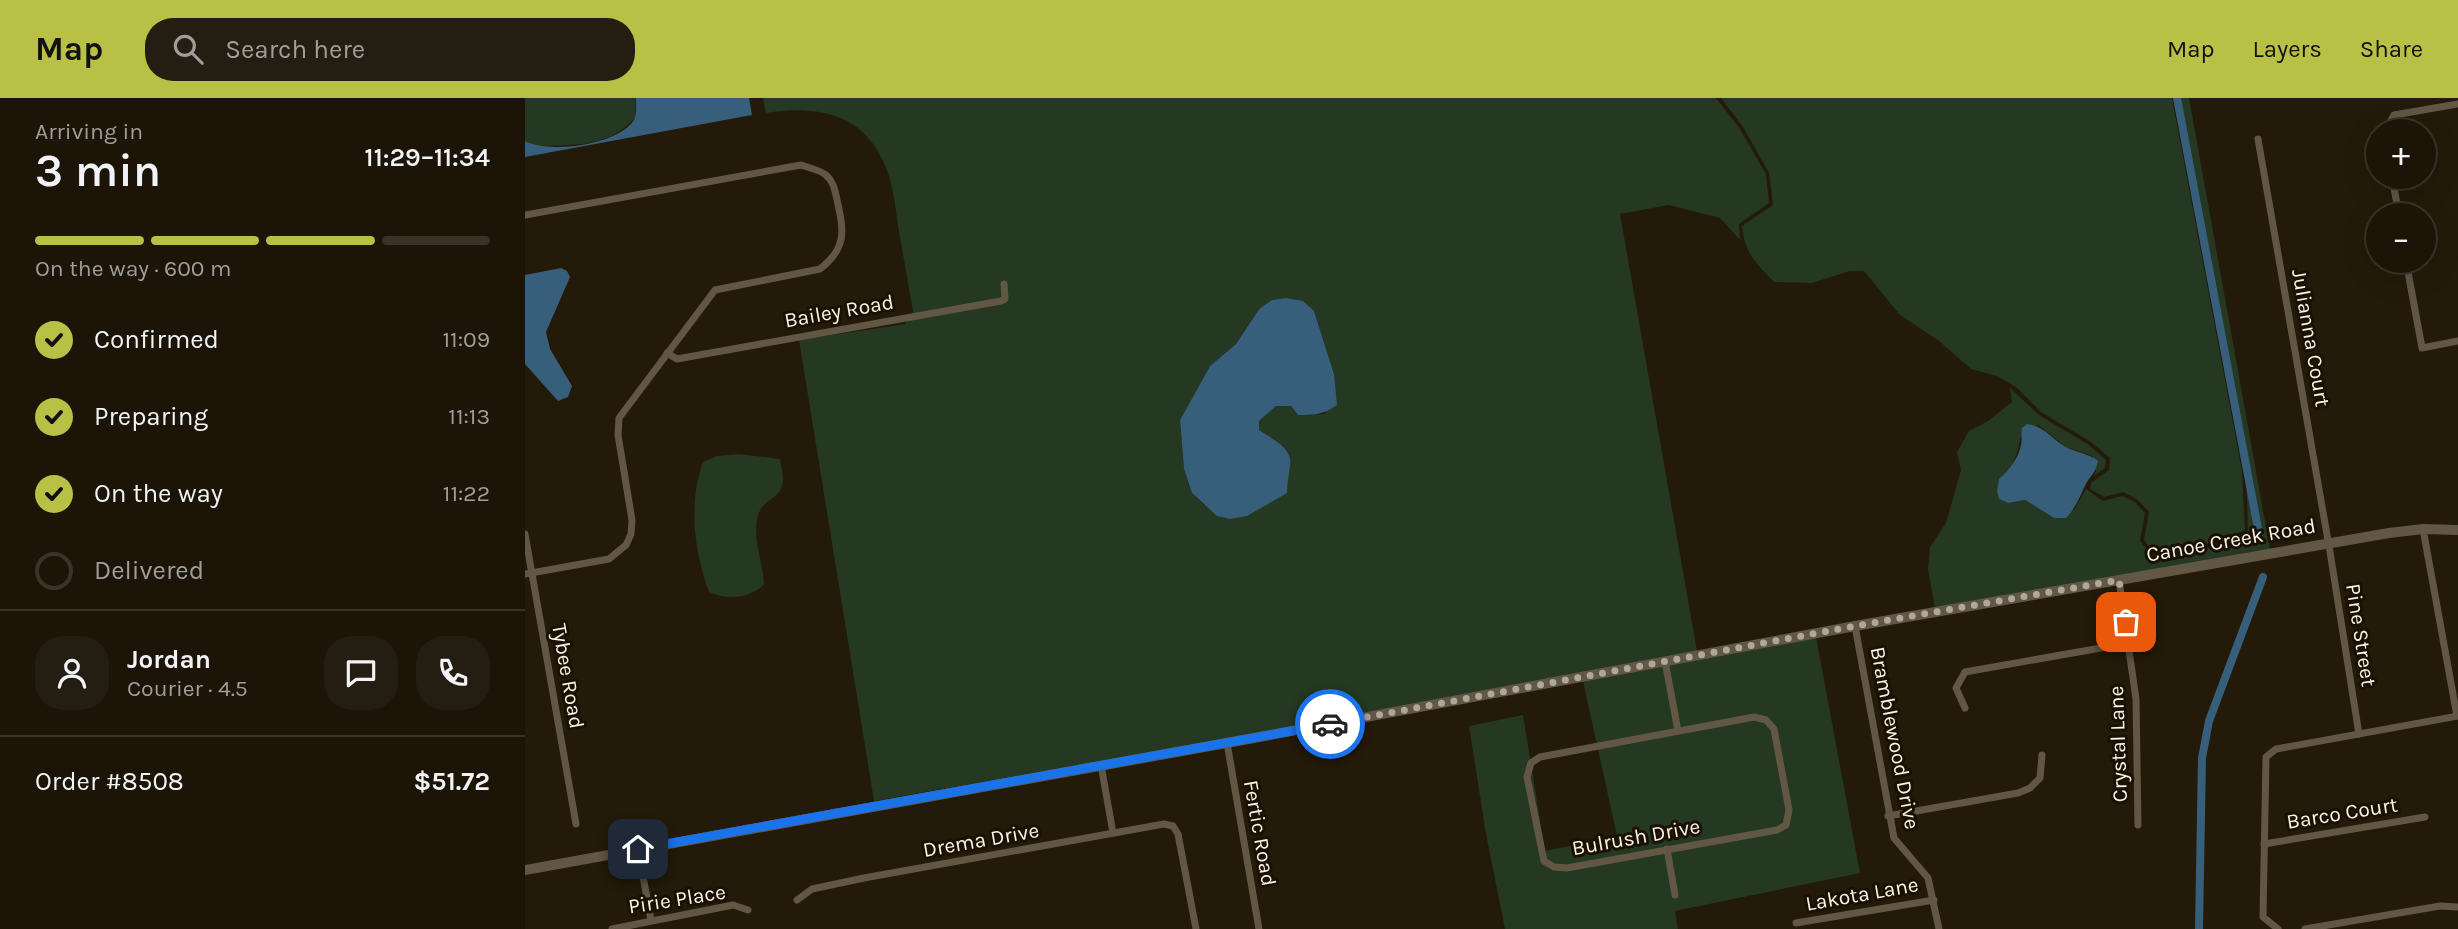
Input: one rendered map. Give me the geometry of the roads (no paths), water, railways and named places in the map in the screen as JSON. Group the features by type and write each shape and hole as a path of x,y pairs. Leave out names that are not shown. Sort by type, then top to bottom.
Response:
{"main road":[{"name":"Canoe Creek Road","path":"525,870 1855,626 2328,543 2423,529 2458,530"}],"street":[{"path":"2392,119 2394,115 2458,104"},
{"name":"Julianna Court","path":"2258,139 2328,543"},
{"path":"525,215 801,165 825,174 834,183 842,222 841,240 834,258 820,269 715,289 619,418 618,435 632,520 631,534 626,545 609,559 529,573"},
{"path":"2408,273 2422,348 2458,341"},
{"name":"Bailey Road","path":"667,353 677,359 1001,301 1005,299 1005,284"},
{"path":"2278,929 2263,917 2266,757 2276,749 2458,716 2423,529"},
{"name":"Tybee Road","path":"525,534 529,573 576,824"},
{"name":"Pine Street","path":"2328,543 2359,734"},
{"name":"Crystal Lane","path":"2119,580 2136,699 2138,825"},
{"name":"Bramblewood Drive","path":"1855,626 1894,838 1928,878 1938,929"},
{"path":"1965,708 1956,688 1965,672 2129,643"},
{"path":"1665,661 1678,731"},
{"name":"Bulrush Drive","path":"1754,717 1766,720 1774,729 1789,810 1786,825 1777,830 1567,868 1553,867 1544,860 1527,777 1531,763 1540,757 1678,731 1754,717"},
{"name":"Fertic Road","path":"1227,743 1259,929"},
{"path":"1888,816 2018,793 2030,788 2041,778 2042,755"},
{"path":"1101,765 1112,833"},
{"name":"Barco Court","path":"2265,844 2425,817"},
{"name":"Drema Drive","path":"797,900 812,889 1164,824 1174,826 1178,834 1196,929"},
{"path":"638,849 651,920"},
{"path":"1667,849 1675,895"},
{"name":"Lakota Lane","path":"1796,923 1934,900"},
{"name":"Pirie Place","path":"612,929 733,905 748,910"},
{"path":"2305,929 2339,926 2440,906 2458,907"}],"water":[{"path":"636,98 749,98 752,115 525,157 525,141 536,145 566,147 614,136 634,120"},
{"path":"561,268 567,271 570,277 546,332 550,349 572,386 568,397 558,401 525,364 525,275"},
{"path":"1286,298 1303,301 1314,311 1334,374 1337,405 1323,413 1304,415 1298,415 1291,406 1276,406 1259,421 1259,430 1281,444 1290,459 1287,493 1247,516 1230,519 1217,516 1192,493 1184,469 1180,420 1210,366 1236,344 1259,309 1272,300"},
{"path":"2027,424 2043,430 2066,447 2098,461 2076,505 2066,518 2054,518 2025,500 2008,503 1999,499 1999,479 2018,454 2022,428"}],"waterway":[{"path":"2177,98 2259,534"},
{"path":"2199,929 2202,758 2209,721 2263,577"}]}
